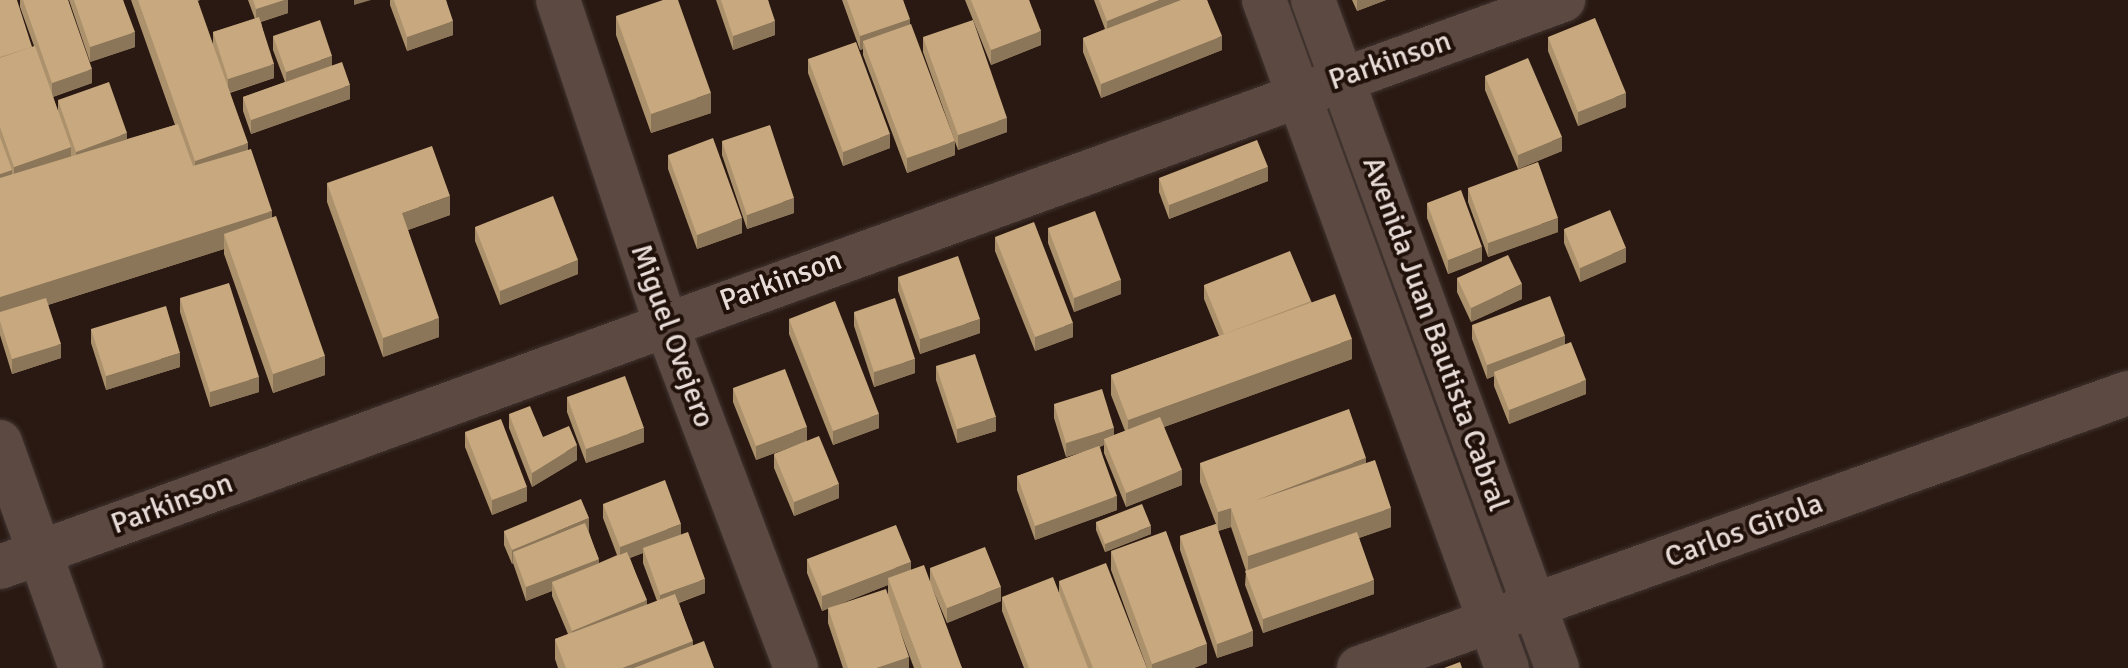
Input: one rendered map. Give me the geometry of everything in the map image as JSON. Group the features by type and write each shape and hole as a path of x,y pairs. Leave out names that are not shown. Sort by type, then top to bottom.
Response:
{"street":[{"name":"Miguel Ovejero","path":"558,0 666,324 796,668"},
{"name":"Avenida Juan Bautista Cabral","path":"1264,0 1507,668"},
{"name":"Avenida Juan Bautista Cabral","path":"1313,0 1557,668"},
{"name":"Parkinson","path":"0,567 1297,91 1342,79 1563,0"},
{"name":"Carlos Girola","path":"1359,668 2128,393"},
{"path":"0,442 81,668"}],"building":[{"path":"0,0 17,0 32,47 0,57"},
{"path":"23,0 68,0 92,69 52,83"},
{"path":"74,0 123,0 135,32 90,47"},
{"path":"138,0 197,0 248,143 195,161"},
{"path":"253,0 284,0 256,9"},
{"path":"394,0 446,0 453,21 407,37"},
{"path":"663,0 678,0 711,93 651,114 616,16"},
{"path":"721,0 768,0 775,21 733,36"},
{"path":"847,0 903,0 910,19 860,36"},
{"path":"971,0 1029,0 1041,31 991,50"},
{"path":"1099,0 1159,0 1107,21"},
{"path":"1181,0 1207,0 1222,36 1101,84 1083,38"},
{"path":"259,17 274,64 228,79 213,32"},
{"path":"1595,18 1626,93 1578,112 1548,37"},
{"path":"320,20 332,56 286,72 273,36"},
{"path":"973,20 1007,118 958,135 923,37"},
{"path":"911,24 955,141 907,158 863,41"},
{"path":"856,42 890,134 843,152 808,59"},
{"path":"35,46 71,147 14,167 0,127 0,58"},
{"path":"1528,58 1562,137 1518,155 1485,76"},
{"path":"342,62 350,85 251,120 243,97"},
{"path":"109,82 127,133 76,152 58,100"},
{"path":"178,124 193,166 251,149 272,211 0,297 0,178"},
{"path":"770,125 794,198 747,215 722,141"},
{"path":"0,137 12,170 0,174"},
{"path":"713,138 742,218 697,235 668,155"},
{"path":"1257,140 1268,167 1169,205 1159,178"},
{"path":"432,146 450,196 402,213 439,318 383,338 327,183"},
{"path":"1538,162 1558,218 1488,243 1468,188"},
{"path":"1461,190 1482,247 1448,260 1427,203"},
{"path":"553,196 578,260 500,291 475,227"},
{"path":"1610,210 1626,248 1580,268 1564,229"},
{"path":"1095,211 1121,280 1074,298 1048,228"},
{"path":"276,216 325,356 273,374 224,234"},
{"path":"1034,222 1073,323 1035,337 995,237"},
{"path":"1290,251 1311,301 1224,334 1204,285"},
{"path":"1508,255 1522,284 1471,308 1457,278"},
{"path":"958,256 980,319 920,339 898,277"},
{"path":"229,283 259,377 210,392 180,298"},
{"path":"1335,294 1352,339 1128,420 1111,375"},
{"path":"1550,296 1565,336 1487,365 1472,325"},
{"path":"46,298 61,344 12,359 0,312"},
{"path":"895,298 915,359 874,372 854,312"},
{"path":"835,301 879,414 833,431 789,319"},
{"path":"166,306 180,353 106,376 91,329"},
{"path":"1571,342 1586,380 1509,410 1494,372"},
{"path":"975,354 996,417 957,429 936,366"},
{"path":"785,369 807,427 756,446 733,388"},
{"path":"625,376 644,428 586,449 567,397"},
{"path":"1102,389 1114,428 1066,443 1054,404"},
{"path":"530,406 543,437 569,426 577,445 532,473 509,414"},
{"path":"1349,409 1366,458 1254,501 1375,460 1391,508 1248,556 1231,508 1218,512 1200,463"},
{"path":"1160,417 1182,470 1126,493 1104,439"},
{"path":"501,419 527,487 492,500 465,432"},
{"path":"819,436 839,484 794,502 774,454"},
{"path":"1099,446 1117,496 1035,526 1017,476"},
{"path":"665,480 681,524 620,547 603,504"},
{"path":"581,499 589,518 512,550 504,531"},
{"path":"1142,504 1151,526 1105,544 1096,522"},
{"path":"585,523 599,559 526,587 513,552"},
{"path":"1216,524 1253,631 1217,644 1180,536"},
{"path":"896,525 911,562 822,596 807,559"},
{"path":"1166,531 1207,644 1152,664 1111,551"},
{"path":"688,532 705,579 660,595 643,548"},
{"path":"1357,532 1374,580 1263,619 1245,571"},
{"path":"985,547 1001,587 947,608 930,568"},
{"path":"627,552 647,600 572,631 552,582"},
{"path":"1106,563 1147,668 1093,668 1059,581"},
{"path":"924,565 962,668 922,668 888,578"},
{"path":"1053,577 1088,668 1029,668 1002,597"},
{"path":"886,589 909,657 876,668 848,668 828,608"},
{"path":"675,594 693,641 622,668 566,668 555,639"},
{"path":"704,641 714,668 634,668"},
{"path":"1460,662 1462,668 1444,668"}]}
